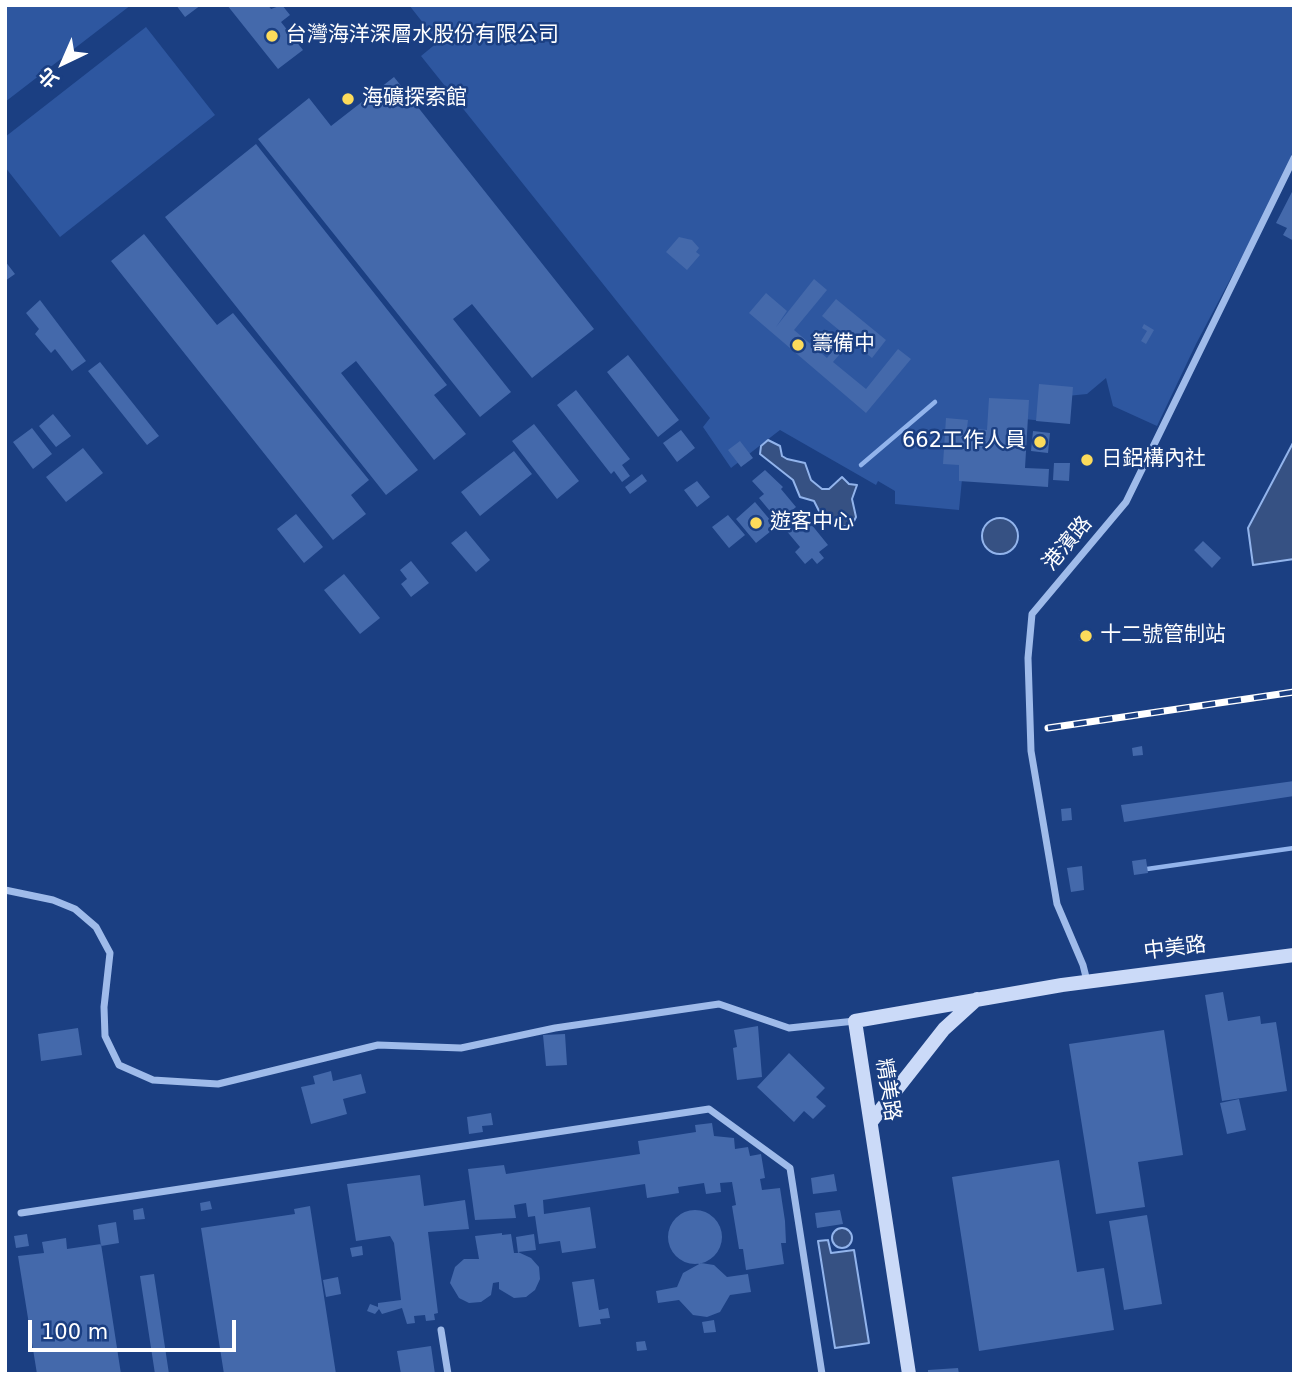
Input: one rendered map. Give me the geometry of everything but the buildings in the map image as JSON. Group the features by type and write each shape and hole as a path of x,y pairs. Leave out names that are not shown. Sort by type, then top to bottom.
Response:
{"main road":[{"name":"中美路","path":"979,998 1087,981 1294,955"},
{"path":"855,1021 979,998"},
{"path":"871,1122 944,1029 979,998"},
{"name":"精美路","path":"855,1021 909,1374"}],"street":[{"name":"港濱路","path":"1087,981 1057,904 1031,751 1028,658 1032,614 1126,502 1294,158"},
{"path":"5,890 53,900 75,909 96,927 110,953 104,1007 105,1036 119,1065 153,1080 218,1084 378,1045 461,1048 555,1028 719,1004 789,1028 855,1021"},
{"path":"21,1213 709,1109 790,1168 822,1374"},
{"path":"441,1330 448,1374"}],"shaded area":[{"path":"5,5 131,5 5,102"},
{"path":"409,5 1294,5 1294,158 1196,344 1157,426 1113,406 1106,378 1087,394 1057,397 1054,422 1014,418 1011,443 966,438 959,510 895,504 895,491 878,481 876,485 780,430 731,468 703,427 710,418 421,56 438,42"},
{"path":"146,27 215,115 60,237 5,167 5,137"},
{"path":"768,440 780,446 782,456 805,463 811,480 822,489 829,489 842,477 849,484 857,485 852,499 856,517 852,525 842,527 820,513 814,501 800,497 793,480 760,454 761,446"},
{"path":"1294,441 1294,559 1253,565 1248,528"},
{"path":"1000,518 1013,523 1018,536 1013,549 1000,554 987,549 982,536 987,523"},
{"path":"842,1228 849,1231 852,1238 849,1245 842,1248 835,1245 832,1238 835,1231"},
{"path":"828,1240 831,1253 854,1250 869,1343 835,1348 818,1241"}],"waterway":[{"path":"861,465 935,402"},
{"path":"1147,869 1294,848"}],"railway":[{"path":"1048,728 1294,692"}],"place":[{"name":"台灣海洋深層水股份有限公司","path":"272,36"},
{"name":"海礦探索館","path":"348,99"},
{"name":"籌備中","path":"798,345"},
{"name":"662工作人員","path":"1040,442"},
{"name":"日鋁構內社","path":"1087,460"},
{"name":"遊客中心","path":"756,523"},
{"name":"十二號管制站","path":"1086,636"}]}
